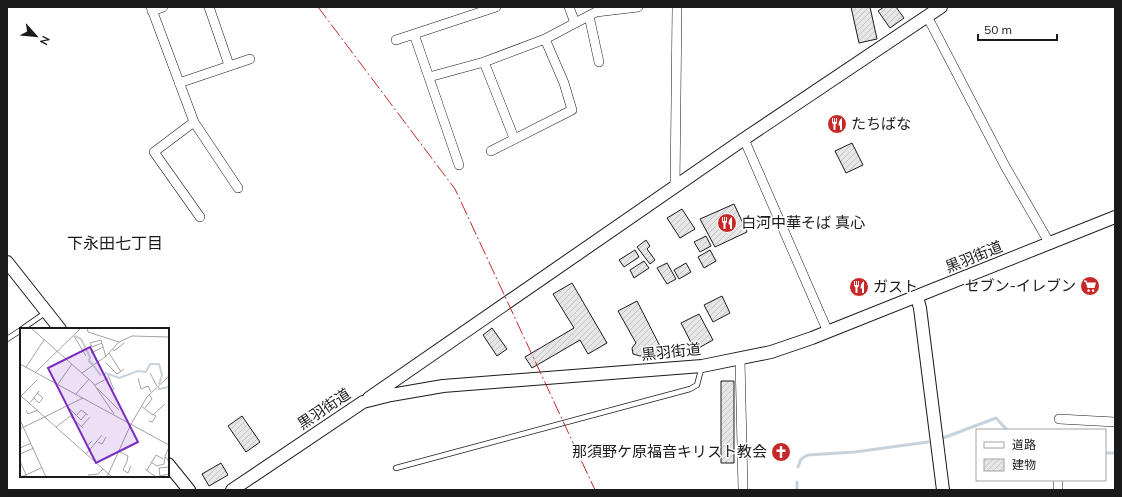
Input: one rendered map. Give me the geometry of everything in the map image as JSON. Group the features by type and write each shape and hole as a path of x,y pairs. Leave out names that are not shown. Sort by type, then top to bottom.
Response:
{"street":[{"path":"163,7 152,9 194,122 238,188"},
{"path":"209,7 229,65"},
{"path":"396,40 496,7"},
{"path":"569,7 575,23"},
{"path":"429,77 484,62 545,39 596,12 638,7"},
{"path":"675,188 677,7"},
{"path":"364,402 744,139 941,7"},
{"path":"589,16 599,62"},
{"path":"928,16 1005,166 1050,244"},
{"path":"414,34 459,165"},
{"path":"491,151 514,138 572,110 564,83 545,39"},
{"path":"179,83 250,59"},
{"path":"484,62 514,138"},
{"path":"194,122 154,152 200,217"},
{"path":"744,139 828,332"},
{"name":"黒羽街道","path":"232,490 364,402 391,395 443,386 702,366 771,352 828,332 1115,217"},
{"path":"8,264 59,328"},
{"path":"917,296 920,308 943,490"},
{"path":"740,359 743,490"},
{"path":"1060,419 1115,422"},
{"path":"169,465 189,490"}],"lane":[{"path":"23,328 47,312"},
{"path":"7,339 20,330"},
{"path":"396,468 690,389 697,385 702,366"}],"building":[{"path":"851,7 870,7 877,39 859,43"},
{"path":"884,7 896,7 904,18 890,28 878,11"},
{"path":"852,143 863,165 846,173 835,151"},
{"path":"734,204 747,232 715,247 700,219"},
{"path":"682,209 695,229 680,238 667,218"},
{"path":"706,236 711,246 700,252 694,242"},
{"path":"646,240 650,246 647,249 655,260 650,264 637,247"},
{"path":"635,250 639,257 624,267 619,260"},
{"path":"710,250 716,261 704,268 698,257"},
{"path":"644,261 649,268 634,278 630,270"},
{"path":"667,263 676,279 667,284 657,268"},
{"path":"686,263 691,272 679,279 674,270"},
{"path":"572,283 607,343 588,354 580,340 532,368 525,357 574,328 553,294"},
{"path":"722,296 730,313 713,322 704,305"},
{"path":"637,301 664,354 640,356 633,354 632,348 636,343 618,311"},
{"path":"699,314 713,340 695,350 681,323"},
{"path":"492,328 507,349 497,356 483,335"},
{"path":"721,381 734,381 734,463 721,463"},
{"path":"242,416 260,442 246,452 228,426"},
{"path":"221,463 228,475 209,486 202,474"}],"waterway":[{"path":"943,438 996,418 1006,429"},
{"path":"798,467 801,459 808,455 855,452 928,442"},
{"path":"1106,453 1115,453"},
{"path":"797,482 797,490"}],"power":[{"path":"318,7 455,189 595,490"}],"place":[{"name":"たちばな","path":"837,124"},
{"name":"白河中華そば 真心","path":"727,223"},
{"name":"セブン-イレブン","path":"1090,286"},
{"name":"ガスト","path":"859,287"},
{"name":"那須野ケ原福音キリスト教会","path":"781,452"}],"district":[{"name":"下永田七丁目","path":"115,243"}]}
